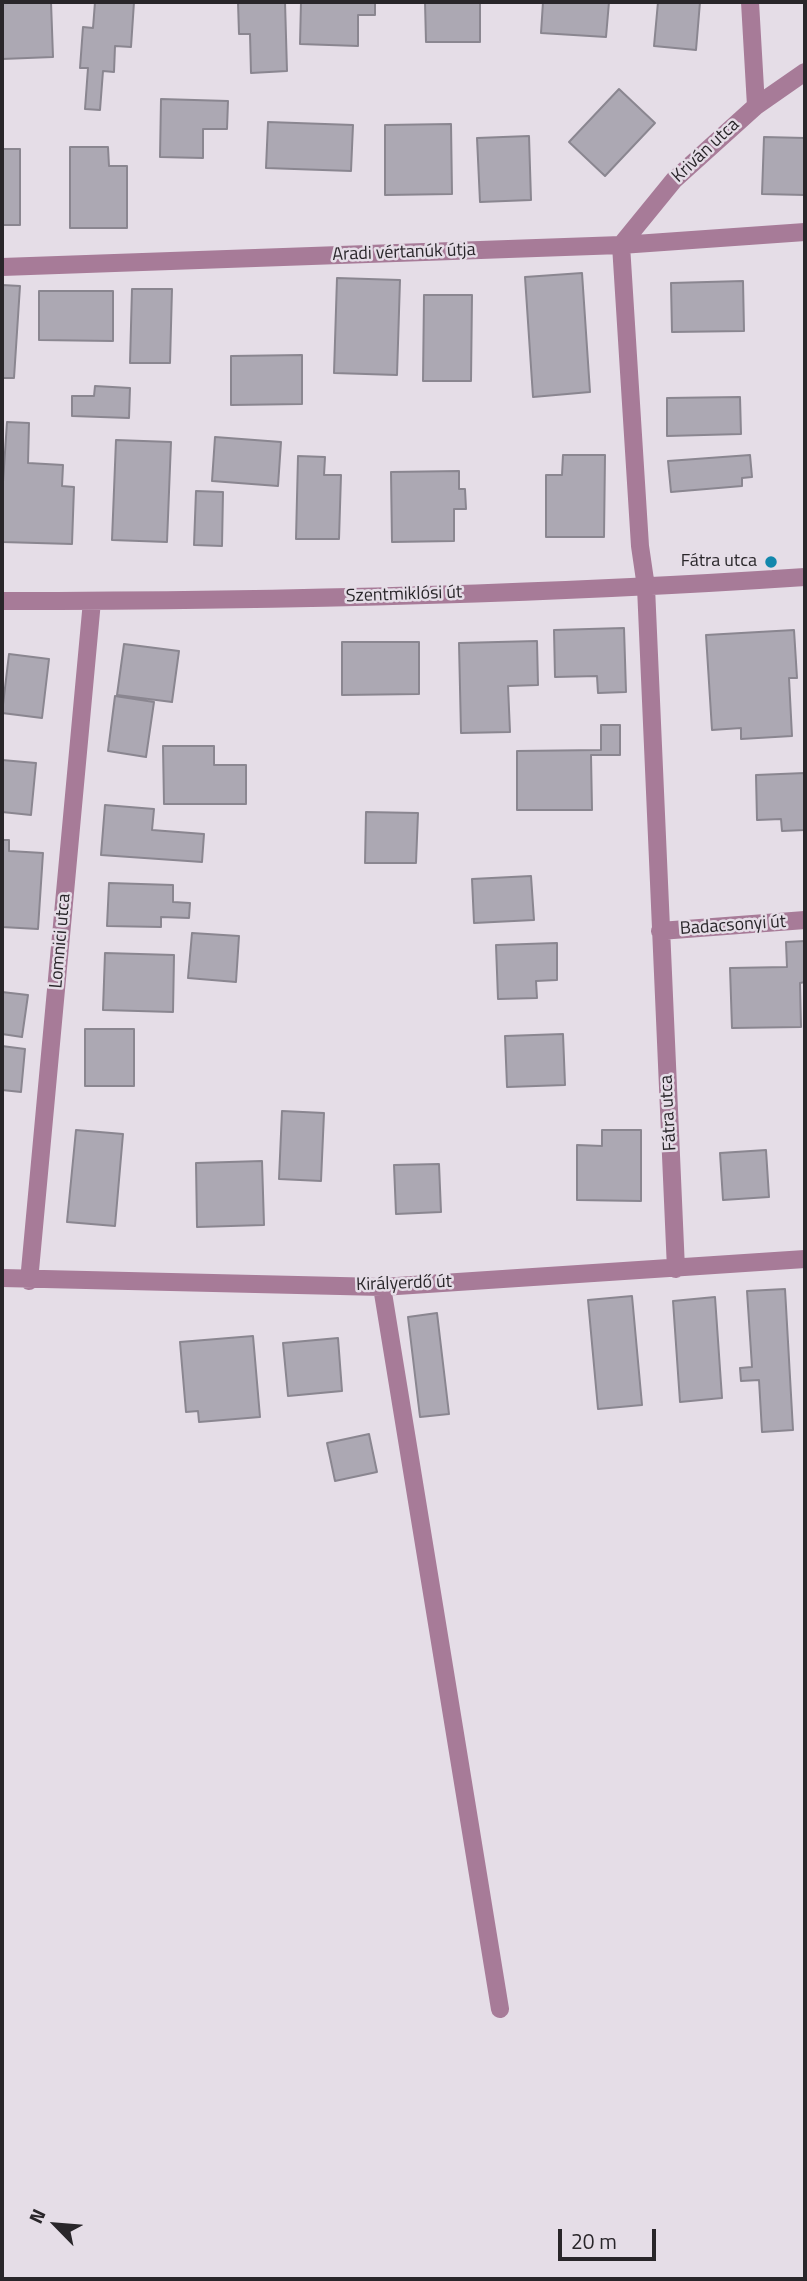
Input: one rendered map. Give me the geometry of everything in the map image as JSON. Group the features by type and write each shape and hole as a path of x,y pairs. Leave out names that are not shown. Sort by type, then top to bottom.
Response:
{"street":[{"path":"750,2 756,106"},
{"name":"Kriván utca","path":"621,245 674,180 756,106 805,72"},
{"name":"Aradi vértanúk útja","path":"2,267 621,245 805,232"},
{"name":"Fátra utca","path":"621,245 640,546 646,587 676,1269"},
{"name":"Szentmiklósi út","path":"2,601 373,596 646,587 805,576"},
{"name":"Lomnici utca","path":"29,1281 92,601"},
{"name":"Badacsonyi út","path":"660,931 805,920"},
{"name":"Királyerdő út","path":"2,1278 29,1281 382,1287 805,1259"},
{"path":"382,1287 500,2009"}],"building":[{"path":"2,2 51,2 53,57 2,59"},
{"path":"95,2 134,2 131,47 115,46 114,72 103,71 100,110 85,109 88,68 80,68 83,27 93,28"},
{"path":"238,2 285,2 287,71 251,73 250,34 239,34"},
{"path":"301,2 375,2 375,15 358,15 358,46 300,44"},
{"path":"425,2 480,2 480,42 426,42"},
{"path":"543,2 609,2 606,37 541,33"},
{"path":"658,2 700,2 696,50 654,46"},
{"path":"619,89 655,123 605,176 569,142"},
{"path":"161,99 228,101 227,129 203,129 203,158 160,157"},
{"path":"268,122 353,125 351,171 266,168"},
{"path":"451,124 452,194 385,195 385,125"},
{"path":"529,136 531,200 480,202 477,138"},
{"path":"764,137 805,138 805,195 762,194"},
{"path":"70,147 108,147 109,166 127,166 127,228 70,228"},
{"path":"2,149 20,149 20,225 2,225"},
{"path":"582,273 590,392 533,397 525,277"},
{"path":"337,278 400,280 397,375 334,373"},
{"path":"743,281 744,331 672,332 671,283"},
{"path":"2,285 20,286 14,378 2,378"},
{"path":"132,289 172,289 170,363 130,363"},
{"path":"39,291 113,291 113,341 39,340"},
{"path":"424,295 472,295 471,381 423,381"},
{"path":"302,355 302,404 231,405 231,356"},
{"path":"95,386 130,388 129,418 72,416 72,396 94,396"},
{"path":"740,397 741,434 667,436 667,398"},
{"path":"7,422 29,423 28,463 63,465 62,486 74,487 72,544 2,542"},
{"path":"215,437 281,442 278,486 212,481"},
{"path":"116,440 171,442 167,542 112,540"},
{"path":"563,455 605,455 604,537 546,537 546,475 562,475"},
{"path":"750,455 752,477 742,478 742,486 671,492 668,461"},
{"path":"298,456 325,457 324,475 341,475 339,539 296,539"},
{"path":"459,471 459,489 465,489 466,509 454,509 454,541 392,542 391,472"},
{"path":"196,491 223,492 222,546 194,545"},
{"path":"624,628 626,692 598,693 597,676 555,677 554,630"},
{"path":"794,630 797,678 789,678 792,736 741,739 741,728 712,730 706,635"},
{"path":"537,641 538,685 508,686 510,732 461,733 459,643"},
{"path":"342,642 419,642 419,694 342,695"},
{"path":"124,644 179,651 172,702 117,695"},
{"path":"9,654 49,659 42,718 2,713"},
{"path":"115,696 154,702 146,757 108,751"},
{"path":"601,725 620,725 620,755 591,755 592,810 517,810 517,751 601,750"},
{"path":"163,746 214,746 214,765 246,765 246,804 164,804"},
{"path":"2,760 36,763 31,815 2,812"},
{"path":"805,773 805,830 782,831 781,819 757,820 756,775"},
{"path":"105,805 154,809 152,830 204,834 202,862 101,855"},
{"path":"366,812 418,813 416,863 365,863"},
{"path":"2,840 9,840 9,851 43,853 38,929 2,927"},
{"path":"531,876 534,920 474,923 472,879"},
{"path":"109,883 173,885 173,902 190,903 189,918 161,917 161,927 107,926"},
{"path":"192,933 239,936 236,982 188,978"},
{"path":"805,941 805,982 800,983 801,1027 732,1028 730,968 787,967 786,942"},
{"path":"557,943 557,980 536,981 537,998 498,999 496,945"},
{"path":"105,953 174,955 173,1012 103,1010"},
{"path":"2,992 28,995 22,1037 2,1034"},
{"path":"85,1029 134,1029 134,1086 85,1086"},
{"path":"563,1034 565,1085 507,1087 505,1036"},
{"path":"2,1046 25,1049 21,1092 2,1090"},
{"path":"282,1111 324,1113 321,1181 279,1179"},
{"path":"76,1130 123,1134 115,1226 67,1222"},
{"path":"602,1130 641,1130 641,1201 577,1200 577,1145 602,1146"},
{"path":"766,1150 769,1197 723,1200 720,1153"},
{"path":"262,1161 264,1225 197,1227 196,1163"},
{"path":"439,1164 441,1212 396,1214 394,1165"},
{"path":"785,1289 793,1430 762,1432 759,1380 741,1381 740,1368 752,1367 747,1291"},
{"path":"632,1296 642,1405 598,1409 588,1300"},
{"path":"715,1297 722,1398 680,1402 673,1301"},
{"path":"437,1313 449,1414 420,1417 408,1317"},
{"path":"253,1336 260,1417 199,1422 198,1411 186,1412 180,1342"},
{"path":"338,1338 342,1391 288,1396 283,1343"},
{"path":"369,1434 377,1472 335,1481 327,1443"}],"place":[{"name":"Fátra utca","path":"771,562"}]}
